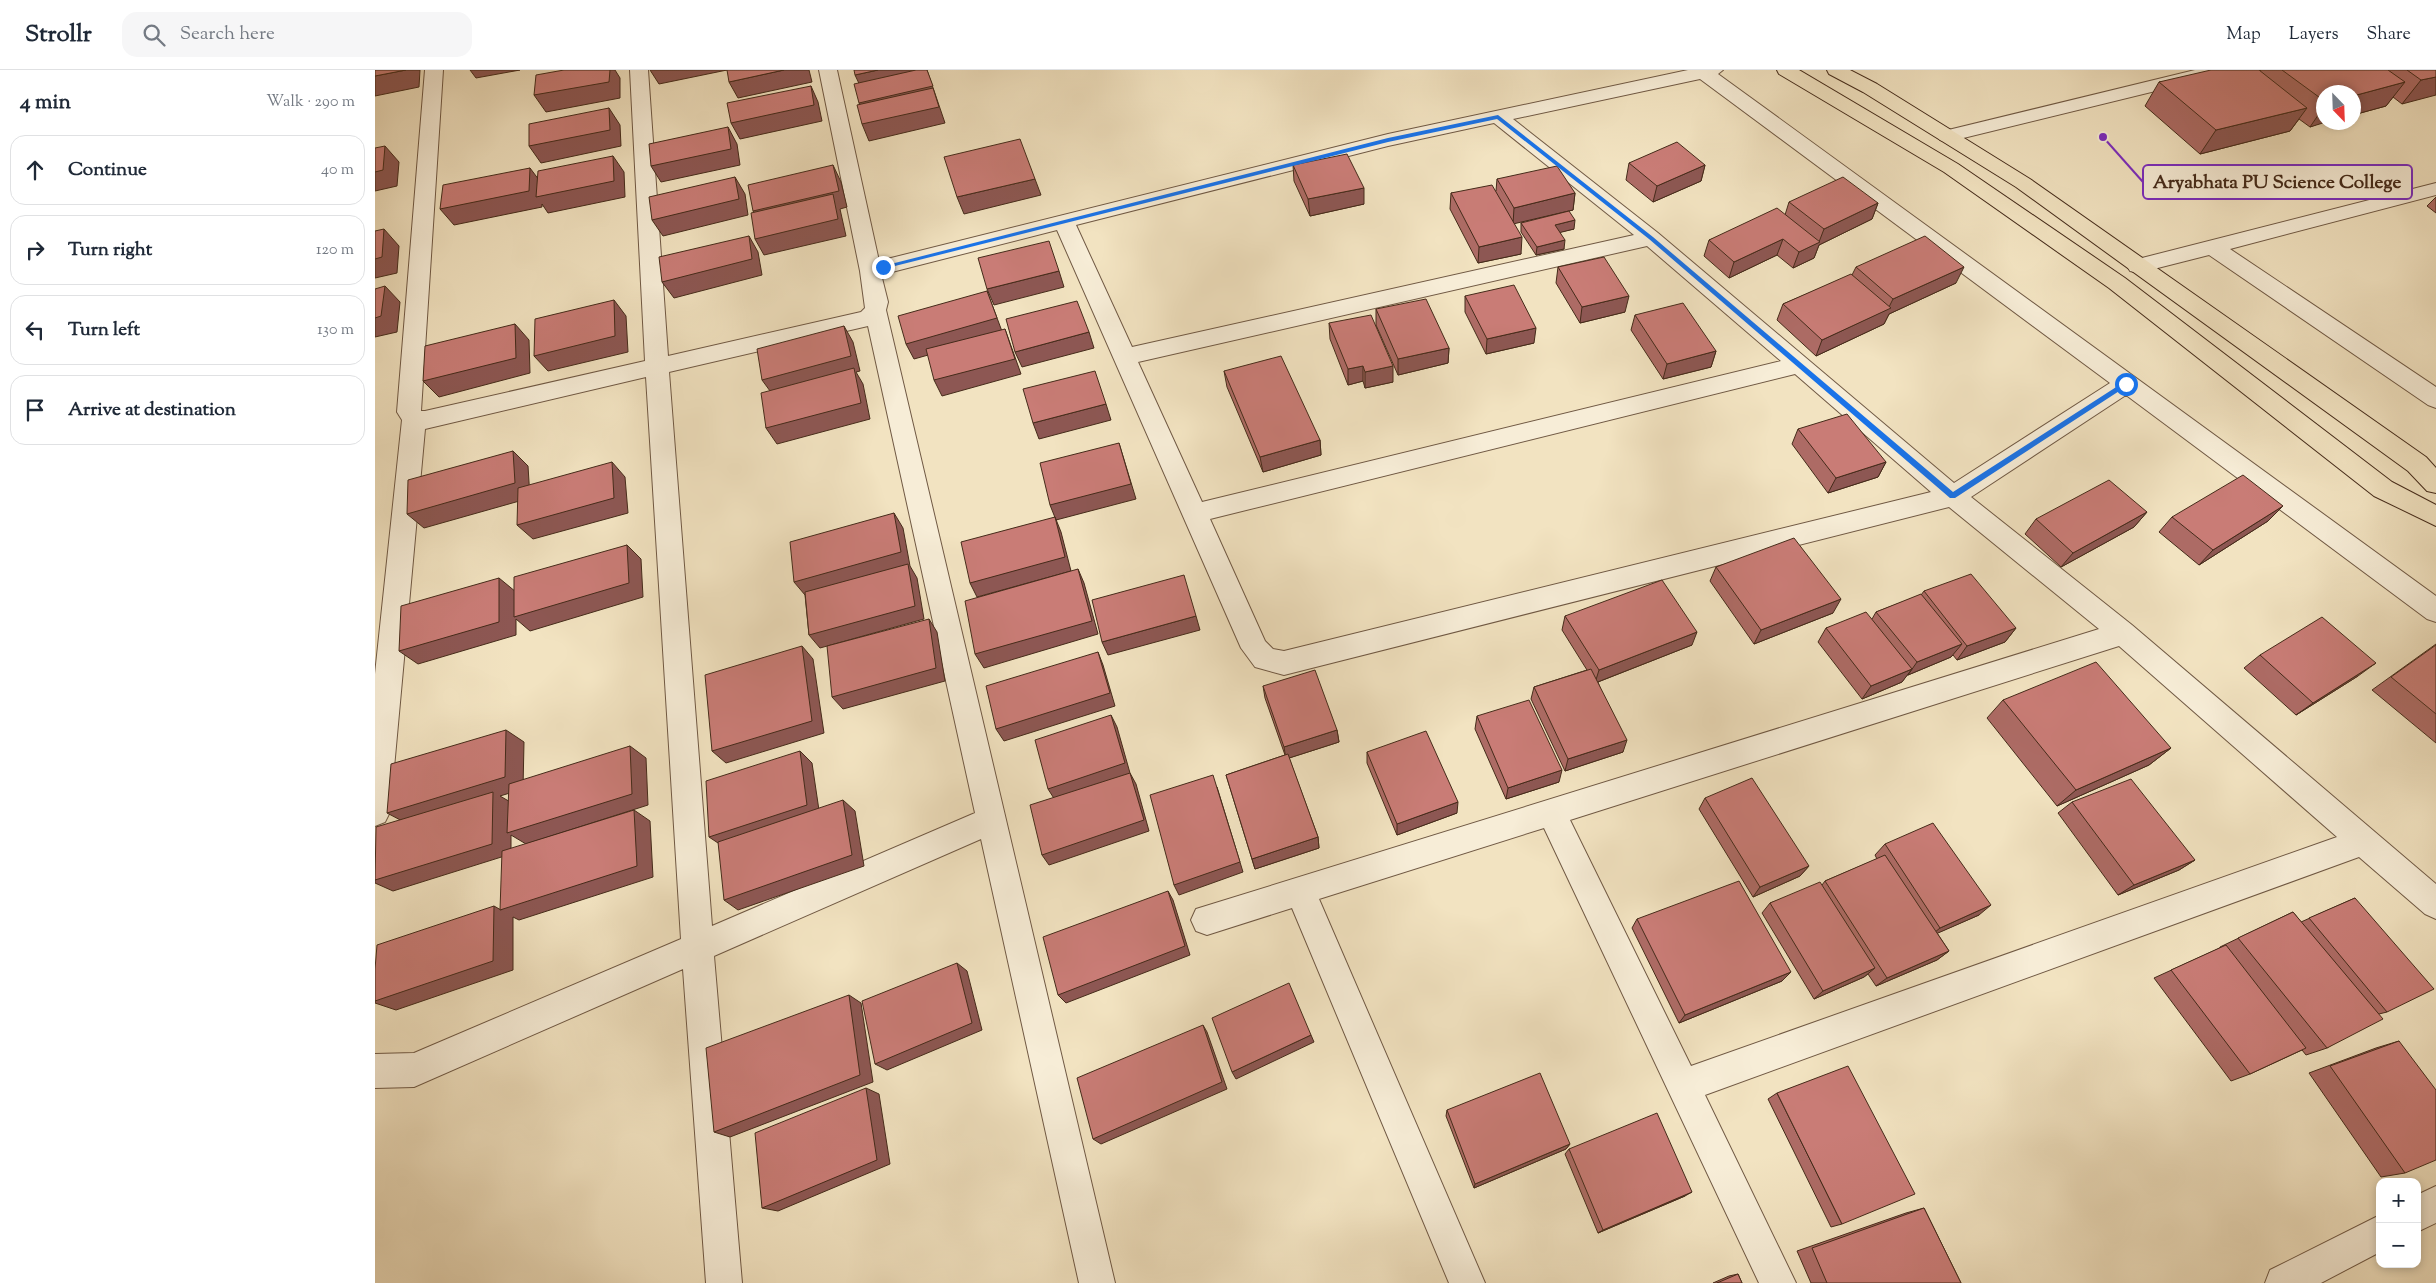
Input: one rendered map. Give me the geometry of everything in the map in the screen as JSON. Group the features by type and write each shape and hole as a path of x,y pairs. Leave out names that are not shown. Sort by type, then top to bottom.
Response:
{"main road":[{"path":"1786,70 1959,174 2117,283 2383,489 2436,516"},
{"path":"1836,70 1870,88 2023,183 2417,464 2436,484"}],"street":[{"path":"375,812 414,419 409,412 435,70"},
{"path":"639,70 656,367 696,946 724,1283"},
{"path":"828,70 871,271 870,279 878,306 876,312 1097,1283"},
{"path":"1947,136 2218,70"},
{"path":"871,271 1388,140 1708,71 2126,384 2436,611"},
{"path":"1498,117 1651,238 1953,496 2123,632 2436,904"},
{"path":"2138,266 2436,189"},
{"path":"1064,222 1255,648 1265,659 1284,663 1953,496 2126,384"},
{"path":"1125,358 1651,238"},
{"path":"2212,247 2436,399"},
{"path":"414,419 425,420 868,318 876,312"},
{"path":"1195,514 1799,365"},
{"path":"1207,920 2123,632"},
{"path":"1551,812 1778,1283"},
{"path":"375,1070 414,1070 696,946 991,820"},
{"path":"1683,1086 2364,841"},
{"path":"1301,890 1467,1283"},
{"path":"2421,1212 2436,1204"},
{"path":"2283,1283 2376,1235"}],"building":[{"path":"375,70 406,70 375,76"},
{"path":"564,70 610,70 609,82 534,95 536,75"},
{"path":"727,70 784,70 729,82"},
{"path":"854,70 878,70 855,75"},
{"path":"916,70 927,70 933,86 859,103 854,84"},
{"path":"2211,70 2259,70 2307,108 2216,130 2159,82"},
{"path":"2282,70 2388,70 2405,82 2361,94 2361,85 2316,85 2316,95"},
{"path":"2407,70 2436,70 2436,77 2421,80"},
{"path":"811,86 814,105 731,123 727,103"},
{"path":"933,88 939,107 862,124 857,105"},
{"path":"609,108 610,130 529,146 529,124"},
{"path":"728,127 731,149 651,166 649,144"},
{"path":"1020,139 1035,179 957,197 944,157"},
{"path":"1677,142 1705,165 1657,186 1629,163"},
{"path":"385,146 383,170 375,172 375,148"},
{"path":"1347,154 1364,188 1308,199 1293,165"},
{"path":"613,156 614,181 536,197 538,171"},
{"path":"833,165 839,191 753,211 748,185"},
{"path":"1557,166 1575,193 1514,208 1497,179"},
{"path":"530,168 529,191 440,209 443,185"},
{"path":"735,177 739,199 652,220 649,197"},
{"path":"1843,177 1878,203 1824,229 1789,202"},
{"path":"1492,185 1522,237 1479,247 1451,193"},
{"path":"833,194 838,219 755,239 751,213"},
{"path":"1777,208 1820,242 1799,252 1783,239 1734,262 1709,240"},
{"path":"1569,211 1575,220 1555,225 1565,240 1537,247 1521,223"},
{"path":"384,229 382,257 375,259 375,231"},
{"path":"749,236 752,259 662,282 659,257"},
{"path":"1925,236 1964,267 1893,299 1856,267"},
{"path":"1049,241 1059,271 987,289 978,258"},
{"path":"1604,257 1629,296 1582,307 1558,267"},
{"path":"1851,274 1891,308 1822,340 1783,304"},
{"path":"1514,285 1536,328 1487,339 1465,296"},
{"path":"385,286 381,316 375,318 375,289"},
{"path":"987,291 997,318 906,344 898,316"},
{"path":"1426,299 1449,348 1398,359 1376,309"},
{"path":"614,300 615,336 534,356 535,319"},
{"path":"1077,301 1089,332 1015,352 1006,319"},
{"path":"1683,303 1716,351 1667,364 1635,315"},
{"path":"1371,315 1393,366 1365,372 1363,366 1348,369 1329,323"},
{"path":"515,324 516,358 423,381 425,346"},
{"path":"844,326 851,356 762,380 757,349"},
{"path":"1005,329 1015,359 934,380 926,349"},
{"path":"1281,356 1320,440 1260,457 1224,371"},
{"path":"854,368 861,403 766,428 761,393"},
{"path":"1095,371 1106,404 1033,423 1023,389"},
{"path":"1847,414 1886,462 1836,478 1798,429"},
{"path":"1119,443 1131,484 1050,505 1040,463"},
{"path":"513,451 515,483 407,514 408,480"},
{"path":"612,462 614,498 517,525 518,488"},
{"path":"2243,475 2283,506 2213,550 2172,517"},
{"path":"2109,480 2147,512 2073,553 2036,519"},
{"path":"894,513 901,552 794,582 790,542"},
{"path":"1055,517 1065,557 970,583 961,542"},
{"path":"1794,538 1841,599 1761,630 1716,567"},
{"path":"627,545 629,583 514,617 514,577"},
{"path":"908,564 915,606 809,635 805,592"},
{"path":"1078,569 1092,621 975,654 965,601"},
{"path":"1971,574 2016,628 1967,646 1924,591"},
{"path":"1184,575 1196,616 1102,642 1092,600"},
{"path":"499,578 499,622 399,651 401,606"},
{"path":"1662,580 1697,632 1599,670 1565,616"},
{"path":"1921,594 1962,644 1917,662 1876,612"},
{"path":"1866,612 1912,669 1871,686 1826,628"},
{"path":"2322,617 2376,663 2313,703 2260,655"},
{"path":"929,619 936,668 832,697 827,646"},
{"path":"2436,645 2436,714 2391,677"},
{"path":"802,646 812,721 712,751 705,675"},
{"path":"1098,652 1110,693 996,729 986,686"},
{"path":"2096,662 2171,748 2076,790 2003,700"},
{"path":"1591,669 1627,740 1568,759 1534,687"},
{"path":"1315,670 1337,730 1284,747 1263,686"},
{"path":"1529,700 1562,770 1508,788 1477,716"},
{"path":"1111,715 1125,763 1048,789 1035,740"},
{"path":"506,730 505,777 387,813 391,764"},
{"path":"1426,731 1458,802 1397,824 1367,752"},
{"path":"630,746 632,794 507,833 509,784"},
{"path":"800,751 807,805 709,837 706,781"},
{"path":"1288,754 1318,837 1252,859 1226,775"},
{"path":"1130,773 1144,820 1042,855 1030,805"},
{"path":"1213,775 1240,862 1174,885 1150,795"},
{"path":"1752,778 1809,866 1760,887 1705,798"},
{"path":"2131,779 2195,860 2134,885 2072,802"},
{"path":"493,792 492,844 375,880 376,827"},
{"path":"843,800 852,855 724,900 718,842"},
{"path":"634,810 637,866 500,910 502,851"},
{"path":"1933,823 1991,905 1940,928 1885,844"},
{"path":"1885,855 1949,951 1887,978 1825,881"},
{"path":"1739,881 1791,972 1685,1015 1637,919"},
{"path":"1820,882 1875,968 1823,991 1770,903"},
{"path":"1168,891 1185,946 1058,995 1043,937"},
{"path":"2355,898 2434,989 2387,1012 2309,918"},
{"path":"494,906 493,961 375,1001 377,945"},
{"path":"2293,912 2383,1019 2327,1048 2238,938"},
{"path":"2226,945 2306,1048 2250,1074 2171,970"},
{"path":"957,963 972,1023 875,1064 862,1001"},
{"path":"1289,983 1311,1035 1232,1072 1212,1018"},
{"path":"849,995 860,1075 714,1132 706,1048"},
{"path":"1203,1025 1222,1082 1093,1139 1077,1078"},
{"path":"2399,1041 2436,1090 2436,1160 2405,1173 2330,1066"},
{"path":"1848,1066 1915,1194 1842,1224 1777,1093"},
{"path":"1540,1073 1570,1144 1475,1184 1447,1110"},
{"path":"866,1088 877,1160 762,1208 755,1133"},
{"path":"1657,1113 1692,1192 1603,1230 1569,1149"},
{"path":"1924,1208 1961,1283 1827,1283 1812,1248"},
{"path":"1738,1274 1742,1283 1717,1283"}],"place":[{"name":"Aryabhata PU Science College","path":"2103,137"}],"route":[{"path":"883,267 1388,140 1498,117 1651,238 1953,496 2126,384"}]}
